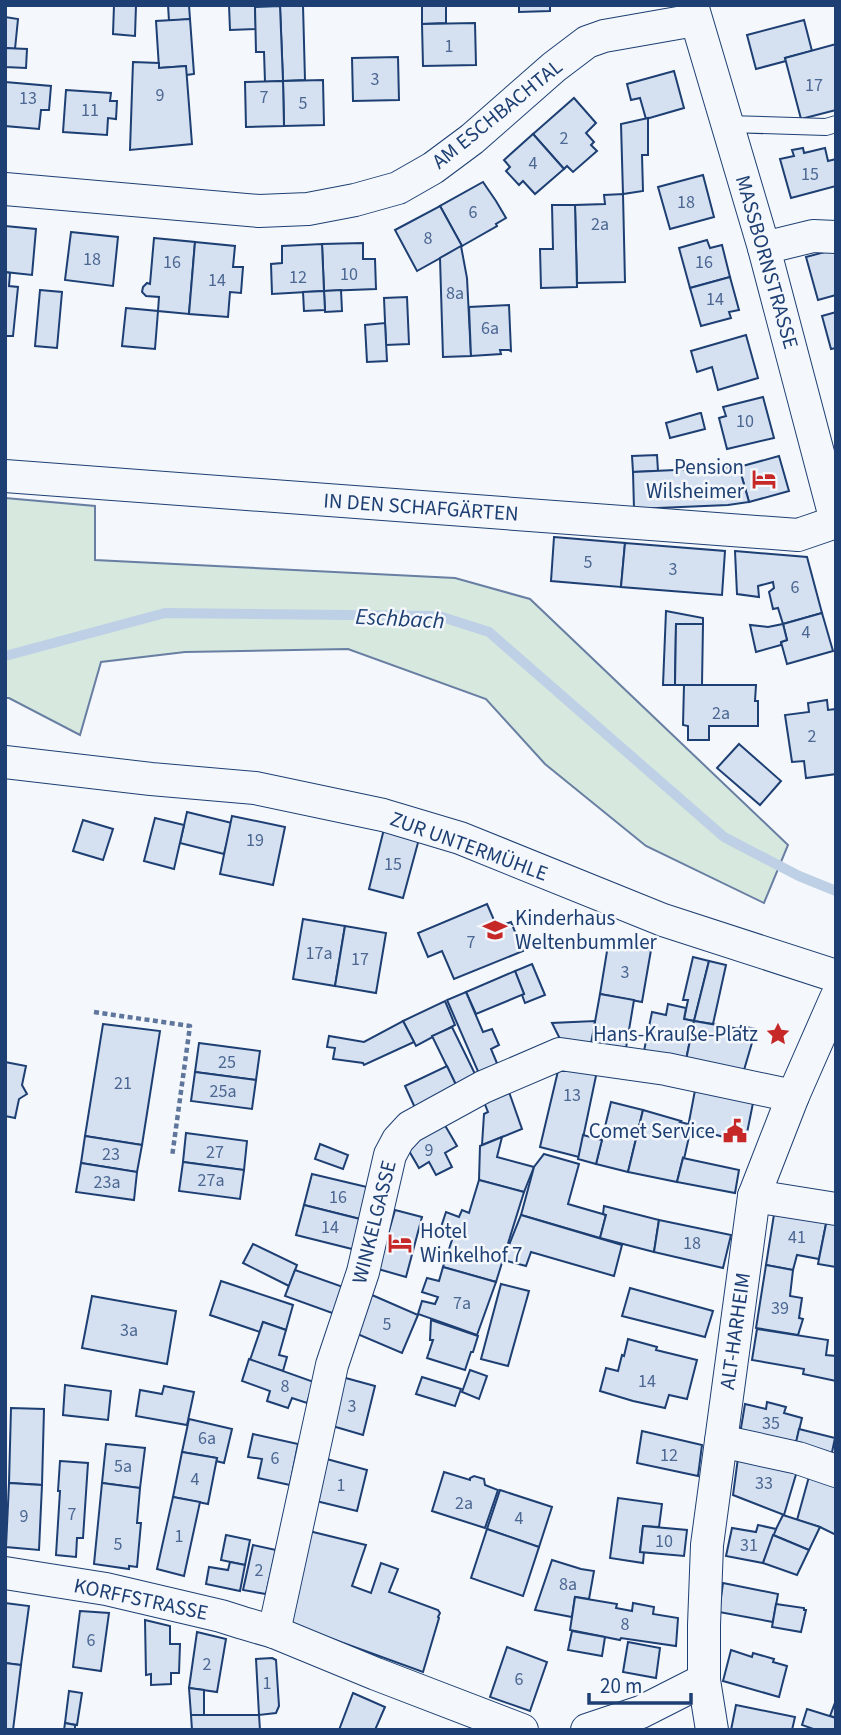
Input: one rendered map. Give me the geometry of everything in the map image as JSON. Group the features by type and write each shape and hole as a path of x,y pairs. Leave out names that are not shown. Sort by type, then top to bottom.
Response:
{"street":[{"name":"MASSBORNSTRASSE","path":"694,13 764,248 836,522"},
{"name":"AM ESCHBACHTAL","path":"5,189 259,211 308,209 355,200 398,188 433,168 472,139 554,66 587,42 694,13"},
{"path":"764,248 813,236 836,237"},
{"name":"IN DEN SCHAFGÄRTEN","path":"5,476 798,535 836,522"},
{"name":"ZUR UNTERMÜHLE","path":"5,762 255,788 383,815 460,838 663,919 836,976"},
{"name":"ALT-HARHEIM","path":"712,1730 704,1680 707,1545 754,1196 836,998"},
{"name":"WINKELGASSE","path":"274,1632 332,1366 363,1272 390,1155 398,1140 410,1127 483,1087 560,1055 666,1069 793,1097"},
{"path":"754,1196 836,1209"},
{"path":"721,1441 799,1458 836,1471"},
{"name":"KORFFSTRASSE","path":"5,1573 106,1589 221,1616 274,1632"},
{"path":"274,1632 522,1730"},
{"path":"587,1730 641,1712 704,1680"}],"lane":[{"path":"727,124 826,127 836,124"}],"path":[{"path":"94,1013 190,1026 172,1157"}],"shaded area":[{"path":"5,498 95,506 95,560 455,578 530,599 788,845 764,903 646,846 545,764 486,699 348,649 185,652 101,662 80,735 5,698"}],"building":[{"path":"114,5 136,5 135,36 113,34"},
{"path":"168,5 189,5 190,19 169,21"},
{"path":"229,5 255,5 256,29 230,30"},
{"path":"303,5 305,80 283,81 280,6"},
{"path":"422,5 446,5 446,23 422,24"},
{"path":"519,5 550,5 550,11 519,12"},
{"path":"280,6 283,81 265,82 264,52 256,52 255,7"},
{"path":"5,17 18,19 15,49 5,48"},
{"path":"190,19 194,74 186,75 186,66 159,68 156,21"},
{"path":"804,20 812,51 756,69 747,35"},
{"path":"475,23 476,65 423,66 422,24"},
{"path":"836,44 836,110 801,119 785,58"},
{"path":"5,48 27,49 26,68 5,67"},
{"path":"398,57 399,100 353,101 352,58"},
{"path":"133,62 159,63 159,68 186,66 192,144 130,150"},
{"path":"674,71 684,108 646,119 640,98 631,100 627,84"},
{"path":"323,80 324,125 284,126 283,81"},
{"path":"283,81 284,126 246,127 245,82"},
{"path":"5,82 51,86 49,110 41,110 39,129 5,126"},
{"path":"66,90 111,93 110,101 117,101 116,119 108,118 107,135 63,132"},
{"path":"574,98 596,123 586,133 594,142 591,145 597,151 573,172 567,166 564,169 533,134"},
{"path":"648,118 648,155 642,155 643,191 623,194 621,124"},
{"path":"533,134 564,169 535,194 523,181 519,185 506,171 510,167 504,160"},
{"path":"803,148 804,153 825,148 828,161 836,159 836,186 791,198 780,159 794,156 792,150"},
{"path":"703,175 714,217 670,229 658,187"},
{"path":"483,182 506,218 462,246 440,206"},
{"path":"623,194 625,282 577,283 575,205 605,204 604,195"},
{"path":"552,205 575,205 577,287 541,288 540,249 553,249"},
{"path":"440,206 462,246 417,271 395,230"},
{"path":"5,226 36,229 32,275 5,272"},
{"path":"71,232 118,237 113,286 65,280"},
{"path":"154,238 195,242 189,314 158,311 159,297 146,296 142,292 147,283 150,284"},
{"path":"707,240 710,248 722,245 730,277 690,288 679,248"},
{"path":"195,242 235,246 233,267 243,267 241,293 230,292 228,317 189,314"},
{"path":"363,243 363,259 375,259 376,289 324,291 322,244"},
{"path":"322,244 324,291 272,294 271,264 282,263 282,246"},
{"path":"461,246 467,278 471,356 443,357 440,258"},
{"path":"836,249 836,295 818,300 806,257"},
{"path":"5,272 10,273 9,286 18,287 13,336 5,336"},
{"path":"730,277 739,310 729,312 731,318 701,326 690,288"},
{"path":"40,290 62,292 57,348 35,346"},
{"path":"341,290 342,311 325,312 324,291"},
{"path":"324,291 325,310 304,311 303,292"},
{"path":"407,297 409,344 386,345 384,298"},
{"path":"509,305 511,351 500,350 501,354 471,356 469,307"},
{"path":"126,308 158,311 155,349 122,346"},
{"path":"836,312 836,348 831,349 822,316"},
{"path":"385,323 387,361 367,362 365,325"},
{"path":"746,335 758,378 718,390 712,367 697,372 691,351"},
{"path":"763,397 774,438 727,449 719,418 726,416 723,407"},
{"path":"701,413 705,429 670,438 666,423"},
{"path":"657,455 658,471 633,472 632,456"},
{"name":"Pension Wilsheimer","path":"779,456 789,491 749,502 739,467"},
{"path":"739,467 749,502 634,509 633,472"},
{"path":"554,537 625,543 621,587 551,581"},
{"path":"625,543 725,551 722,595 621,587"},
{"path":"735,551 807,557 822,613 783,624 778,608 773,609 769,592 774,588 773,582 758,586 759,597 737,594"},
{"path":"666,611 703,618 703,624 676,624 675,685 663,685"},
{"path":"822,613 833,651 787,664 781,642 787,640 783,624"},
{"path":"676,624 703,624 702,685 675,685"},
{"path":"783,624 787,640 781,642 781,645 756,652 750,625 768,627"},
{"path":"684,685 756,685 758,726 709,726 709,740 688,740 688,726 683,725"},
{"path":"827,700 828,710 836,709 836,774 806,778 804,761 792,762 785,715 809,712 808,703"},
{"path":"739,744 781,781 760,805 717,768"},
{"path":"187,812 232,823 224,854 180,843"},
{"path":"232,816 285,827 273,885 220,874"},
{"path":"155,818 184,825 174,869 144,861"},
{"path":"83,820 113,829 103,860 73,851"},
{"path":"384,829 419,839 403,898 369,889"},
{"path":"487,904 497,927 511,922 523,951 454,979 442,951 428,957 418,933"},
{"path":"303,919 345,926 335,986 293,979"},
{"path":"345,926 386,933 376,993 335,986"},
{"path":"608,945 651,950 642,1002 600,994"},
{"path":"693,957 709,961 694,1021 684,1019 688,1000 683,1000"},
{"path":"709,961 726,965 713,1024 694,1021"},
{"path":"532,964 545,995 525,1003 515,971"},
{"path":"515,971 524,994 476,1014 466,992"},
{"path":"466,992 483,1032 492,1029 499,1045 491,1049 499,1068 480,1076 447,1000"},
{"path":"600,994 634,1000 626,1048 591,1044"},
{"path":"445,1001 455,1025 416,1046 403,1021"},
{"path":"668,1004 686,1008 684,1019 694,1021 686,1060 644,1051 652,1012 666,1015"},
{"path":"403,1021 414,1042 364,1065 333,1059 335,1048 327,1047 329,1036 364,1042"},
{"path":"595,1021 591,1044 563,1045 552,1023"},
{"path":"694,1021 756,1029 744,1070 686,1060"},
{"path":"103,1024 160,1031 142,1145 85,1136"},
{"path":"452,1027 477,1078 457,1087 432,1036"},
{"path":"199,1043 260,1051 256,1080 195,1072"},
{"path":"5,1062 26,1066 22,1085 27,1094 19,1099 15,1118 5,1116"},
{"path":"447,1066 457,1087 416,1110 405,1086"},
{"path":"558,1071 597,1071 579,1157 540,1147"},
{"path":"195,1072 256,1080 252,1109 191,1101"},
{"path":"696,1085 753,1103 745,1143 688,1127"},
{"path":"509,1092 522,1129 482,1145 484,1114 488,1112 484,1102"},
{"path":"611,1102 643,1110 628,1172 596,1164"},
{"path":"643,1110 681,1121 691,1128 677,1182 628,1172"},
{"path":"443,1122 457,1146 445,1153 452,1167 436,1175 429,1162 419,1168 405,1144"},
{"path":"186,1133 247,1141 244,1170 183,1162"},
{"path":"583,1135 602,1140 596,1164 578,1159"},
{"path":"85,1136 142,1145 137,1172 81,1163"},
{"path":"502,1137 497,1157 534,1167 524,1192 479,1180 480,1146"},
{"path":"320,1144 348,1155 343,1169 315,1159"},
{"path":"544,1154 579,1164 568,1204 606,1215 600,1238 521,1215 534,1167"},
{"path":"683,1158 739,1170 735,1193 677,1182"},
{"path":"183,1162 244,1170 240,1199 179,1191"},
{"path":"81,1163 137,1172 134,1200 76,1192"},
{"path":"312,1174 371,1188 364,1220 304,1205"},
{"path":"479,1180 524,1192 496,1282 443,1267 455,1231 441,1227 446,1212 459,1217 462,1210 469,1213"},
{"path":"304,1205 364,1220 356,1250 296,1235"},
{"path":"604,1206 659,1220 654,1252 600,1238 606,1215 603,1214"},
{"path":"775,1208 827,1219 819,1259 797,1255 793,1270 766,1265"},
{"name":"Hotel Winkelhof 7","path":"395,1210 422,1217 406,1277 378,1269"},
{"path":"521,1215 622,1245 614,1276 531,1252 526,1266 503,1260"},
{"path":"827,1219 836,1220 836,1267 818,1264"},
{"path":"659,1220 731,1235 723,1268 654,1252"},
{"path":"253,1244 297,1265 289,1286 243,1263"},
{"path":"766,1265 793,1270 790,1296 802,1298 799,1318 803,1319 798,1335 756,1328"},
{"path":"443,1267 496,1282 477,1335 418,1314 422,1301 435,1304 438,1297 422,1292 427,1278 439,1281"},
{"path":"295,1270 346,1288 335,1314 285,1296"},
{"path":"221,1281 293,1305 286,1330 263,1322 260,1332 210,1315"},
{"path":"501,1284 529,1291 508,1366 481,1359"},
{"path":"630,1288 713,1311 705,1337 622,1316"},
{"path":"372,1295 418,1315 402,1353 355,1333"},
{"path":"92,1296 176,1311 167,1364 82,1348"},
{"path":"431,1320 478,1336 465,1370 427,1358 433,1340 430,1340"},
{"path":"263,1322 286,1330 279,1355 287,1357 283,1371 250,1360"},
{"path":"757,1329 828,1340 826,1355 836,1356 836,1381 803,1374 804,1369 752,1360"},
{"path":"628,1339 657,1347 656,1350 697,1360 687,1399 669,1395 665,1408 600,1391 606,1368 618,1371"},
{"path":"249,1359 314,1382 307,1403 292,1398 288,1408 267,1401 270,1391 242,1381"},
{"path":"470,1370 487,1376 479,1399 462,1392"},
{"path":"342,1377 375,1386 363,1435 329,1425"},
{"path":"422,1377 461,1389 455,1406 416,1394"},
{"path":"65,1385 111,1391 108,1420 63,1415"},
{"path":"164,1386 194,1392 187,1425 136,1416 140,1390 162,1394"},
{"path":"767,1402 786,1407 784,1413 802,1418 795,1447 740,1434 745,1404 766,1409"},
{"path":"11,1408 44,1409 42,1485 9,1483"},
{"path":"189,1419 232,1429 224,1463 216,1461 217,1458 182,1452"},
{"path":"799,1429 835,1438 831,1457 795,1447"},
{"path":"642,1431 702,1445 698,1476 637,1463"},
{"path":"253,1434 298,1444 290,1485 258,1478 262,1459 248,1457"},
{"path":"106,1444 145,1448 140,1488 102,1483"},
{"path":"182,1452 217,1458 208,1504 173,1497"},
{"path":"323,1458 367,1470 357,1511 316,1501"},
{"path":"738,1458 797,1471 784,1515 733,1495"},
{"path":"60,1461 88,1463 83,1538 77,1538 76,1557 56,1555"},
{"path":"444,1472 470,1480 474,1476 484,1479 485,1485 498,1490 485,1528 432,1511"},
{"path":"810,1473 836,1481 836,1535 797,1520"},
{"path":"9,1483 42,1485 39,1550 6,1547"},
{"path":"102,1483 140,1488 137,1523 141,1523 137,1567 129,1566 129,1569 94,1564"},
{"path":"500,1490 552,1507 539,1547 487,1529"},
{"path":"173,1497 200,1502 184,1576 157,1569"},
{"path":"618,1498 662,1504 659,1527 643,1526 640,1552 644,1552 643,1563 610,1558"},
{"path":"783,1515 820,1527 809,1550 773,1535"},
{"path":"758,1525 776,1529 763,1563 726,1556 732,1528 756,1532"},
{"path":"643,1526 687,1530 684,1556 640,1552"},
{"path":"487,1529 539,1547 523,1596 471,1578"},
{"path":"309,1531 366,1545 352,1586 371,1593 381,1563 398,1569 389,1592 438,1610 439,1618 423,1672 291,1624"},
{"path":"226,1535 250,1540 245,1565 221,1560"},
{"path":"773,1535 809,1550 797,1575 763,1563"},
{"path":"253,1545 276,1550 266,1594 243,1590"},
{"path":"552,1560 594,1571 589,1599 575,1597 572,1617 535,1610"},
{"path":"230,1562 245,1565 240,1591 206,1584 209,1567 228,1570"},
{"path":"723,1583 778,1594 773,1622 719,1612"},
{"path":"575,1597 617,1604 616,1608 632,1611 633,1603 654,1607 653,1614 678,1618 676,1646 620,1640 570,1630"},
{"path":"5,1603 29,1606 21,1665 5,1663"},
{"path":"776,1604 806,1610 801,1632 772,1627"},
{"path":"80,1611 109,1613 101,1671 73,1667"},
{"path":"145,1620 170,1626 170,1644 180,1644 179,1673 171,1673 171,1684 151,1685 151,1674 146,1675"},
{"path":"572,1631 605,1637 602,1656 568,1650"},
{"path":"197,1632 226,1639 217,1692 189,1688"},
{"path":"628,1642 660,1648 656,1678 623,1672"},
{"path":"507,1647 547,1662 530,1711 490,1697"},
{"path":"731,1650 752,1657 753,1653 774,1659 773,1662 787,1666 779,1697 723,1681"},
{"path":"256,1659 276,1660 279,1706 276,1713 259,1715"},
{"path":"5,1663 21,1665 13,1730 5,1730"},
{"path":"189,1688 204,1690 204,1715 191,1715"},
{"path":"69,1691 82,1693 77,1725 65,1723"},
{"path":"353,1693 385,1707 375,1730 339,1730"},
{"path":"836,1700 836,1718 830,1716"},
{"path":"736,1705 795,1717 792,1730 731,1730"},
{"path":"807,1709 836,1718 836,1730 816,1730 802,1725"},
{"path":"191,1715 259,1715 260,1730 192,1730"},
{"path":"65,1723 75,1725 75,1730 64,1730"}],"waterway":[{"name":"Eschbach","path":"5,656 165,613 439,616 489,632 724,837 799,876 836,891"}],"place":[{"name":"Pension Wilsheimer","path":"764,479"},
{"name":"Kinderhaus Weltenbummler","path":"495,930"},
{"name":"Hans-Krauße-Platz","path":"778,1034"},
{"name":"Comet Service","path":"735,1131"},
{"name":"Hotel Winkelhof 7","path":"400,1243"}]}
